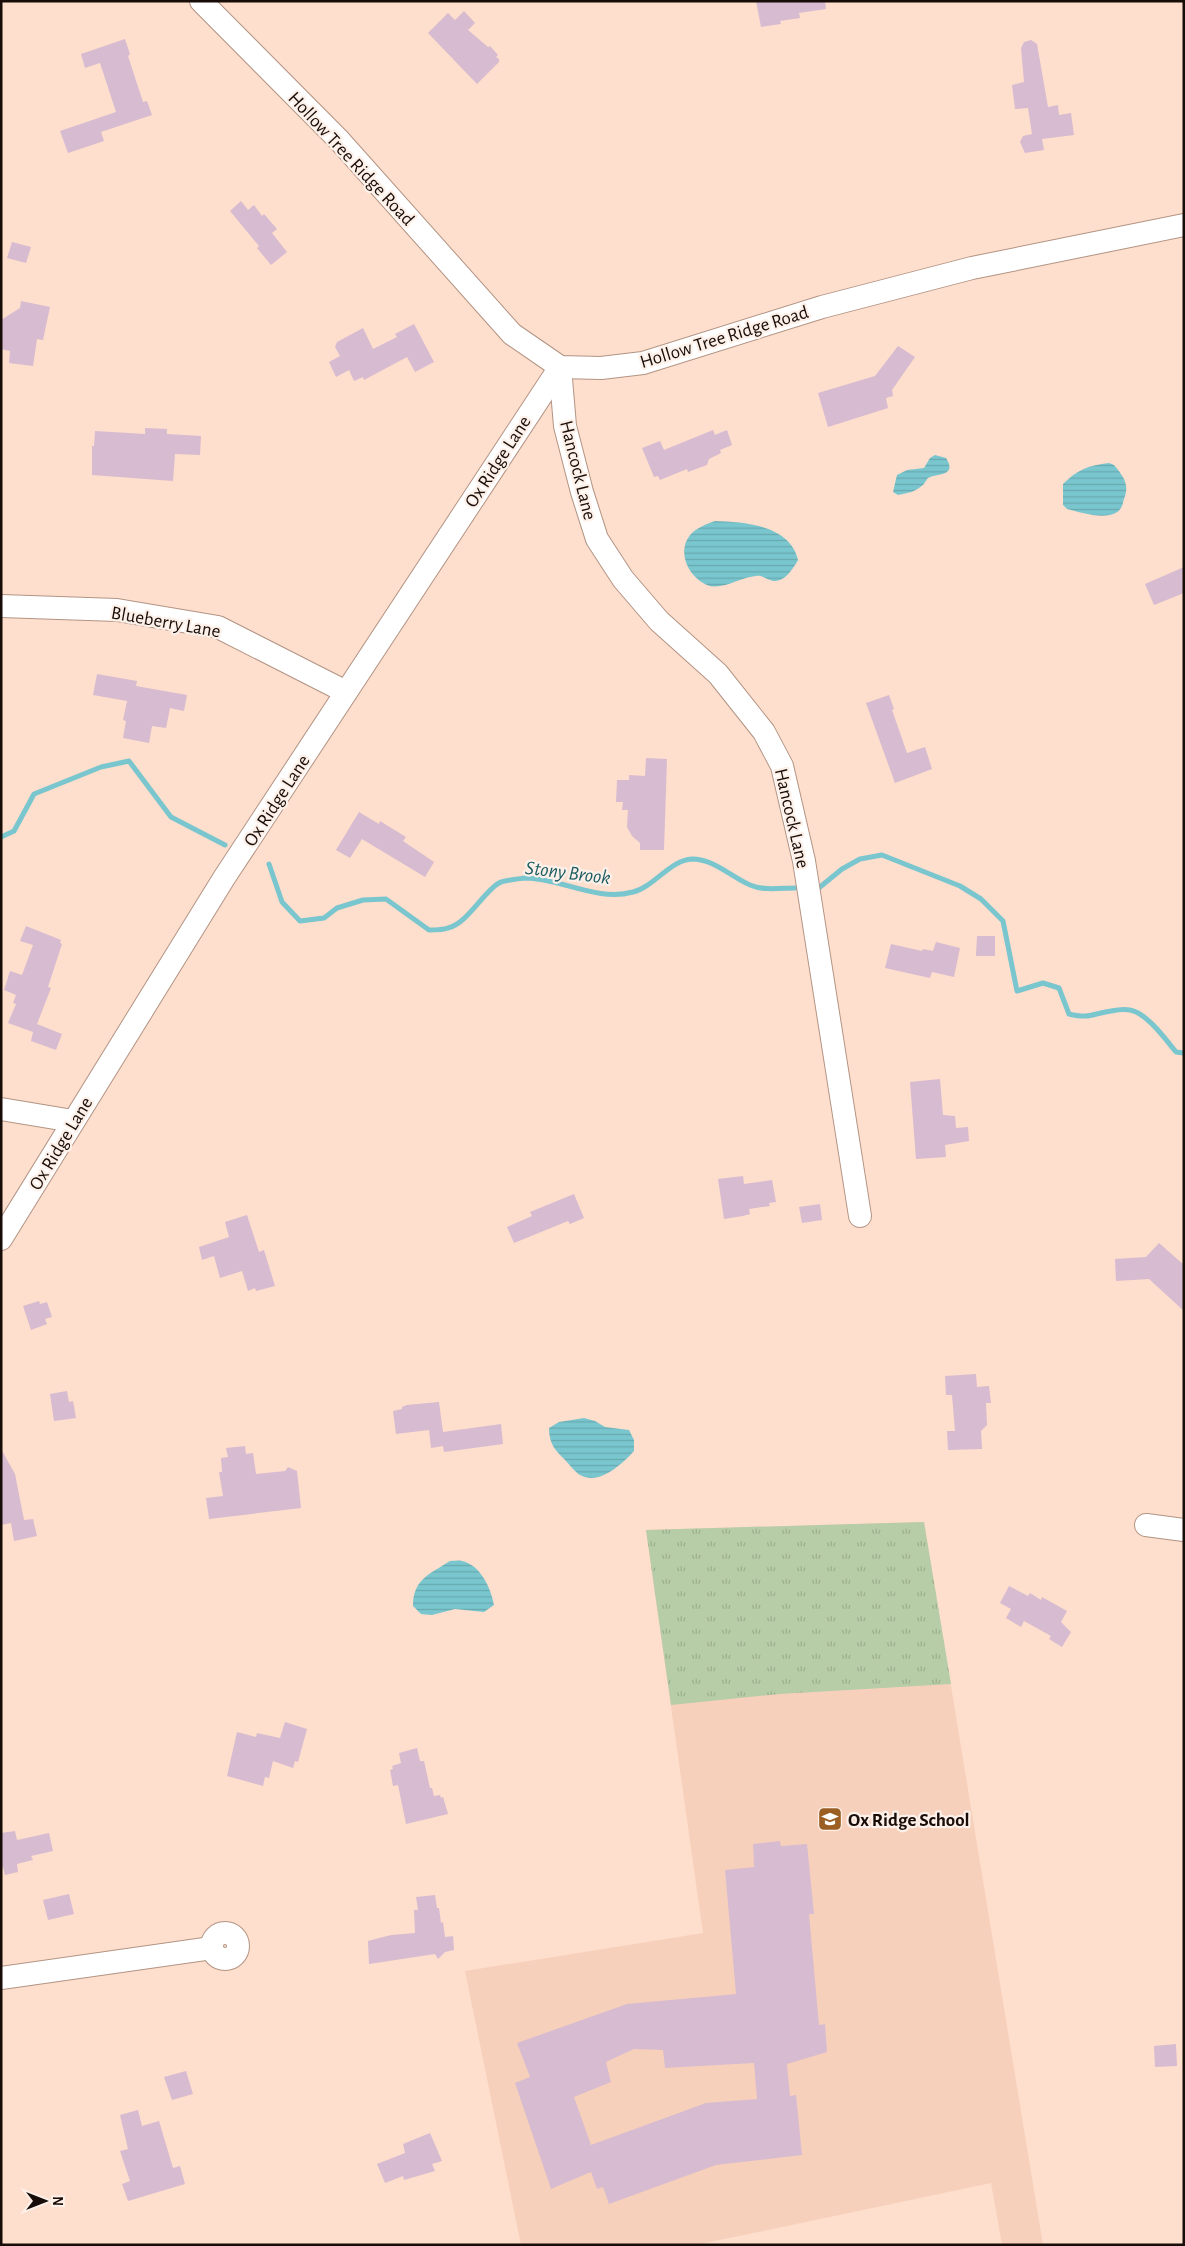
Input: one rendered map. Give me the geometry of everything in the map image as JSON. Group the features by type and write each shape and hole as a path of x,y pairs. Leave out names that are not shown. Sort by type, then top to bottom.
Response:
{"street":[{"name":"Hollow Tree Ridge Road","path":"200,1 339,140 512,334 560,368 601,368 643,363 822,307 972,268 1184,225"},
{"name":"Ox Ridge Lane","path":"1,1239 219,887 560,368"},
{"name":"Hancock Lane","path":"560,368 565,426 582,492 598,539 623,579 659,621 718,674 764,732 782,766 804,861 860,1216"},
{"name":"Blueberry Lane","path":"1,606 117,610 218,627 346,692"},
{"path":"1,1109 73,1122"},
{"path":"1146,1525 1184,1530"},
{"path":"1,1978 212,1948"}],"shaded area":[{"name":"Ox Ridge School","path":"924,1522 1043,2245 1002,2245 991,2183 696,2245 521,2245 465,1971 703,1933 646,1530"}],"green space":[{"path":"924,1522 951,1684 780,1694 671,1705 646,1530"}],"water":[{"path":"935,455 946,458 949,464 948,471 928,478 923,485 911,492 898,495 893,492 897,475 907,470 924,468 930,458"},
{"path":"1109,463 1114,465 1123,477 1126,485 1123,504 1118,511 1105,516 1067,509 1063,505 1063,484 1068,479 1084,469"},
{"path":"715,521 752,525 776,533 786,539 793,548 798,560 787,575 779,580 775,581 758,576 725,585 707,585 694,576 690,570 686,563 684,548 693,532"},
{"path":"584,1418 595,1421 605,1427 629,1430 634,1440 634,1451 629,1456 610,1472 595,1478 587,1478 576,1472 556,1450 550,1438 549,1428 559,1422"},
{"path":"450,1561 469,1563 480,1572 488,1585 494,1605 484,1612 455,1609 432,1615 421,1614 413,1606 419,1583"}],"building":[{"path":"756,1 825,1 826,9 799,13 800,18 780,21 781,24 761,27"},
{"path":"464,11 475,23 468,30 488,47 490,46 499,59 499,62 477,84 428,33 448,13 455,20"},
{"path":"125,39 130,54 128,56 143,102 147,101 152,115 101,132 104,141 68,153 60,131 116,112 100,63 85,68 81,54"},
{"path":"1031,40 1037,44 1048,107 1058,105 1059,115 1071,113 1074,135 1042,139 1044,150 1025,153 1020,142 1023,136 1032,134 1028,108 1015,109 1012,85 1024,82 1021,48 1024,42"},
{"path":"241,201 248,210 254,205 262,216 264,214 277,229 272,233 287,252 271,265 257,248 259,246 230,211"},
{"path":"12,242 31,247 26,263 7,258"},
{"path":"21,301 50,307 43,340 37,339 33,366 9,363 10,351 1,349 1,320 20,308"},
{"path":"414,324 434,362 415,372 407,357 364,380 363,377 354,381 349,370 336,377 329,362 340,356 335,347 337,342 363,328 373,349 397,337 395,334"},
{"path":"898,346 915,357 892,390 893,396 886,398 888,408 828,427 818,393 875,376"},
{"path":"145,428 167,429 167,434 201,436 200,455 175,454 173,481 92,475 92,446 94,446 95,431 145,434"},
{"path":"713,430 715,435 727,430 732,445 720,450 721,453 709,459 707,465 688,472 687,469 660,480 658,476 654,477 642,448 660,441 664,450"},
{"path":"1184,567 1184,593 1154,605 1145,584"},
{"path":"97,674 137,681 136,686 187,695 184,711 170,708 166,728 152,726 149,743 123,738 126,721 123,720 127,701 93,695"},
{"path":"889,695 894,709 892,710 907,753 925,747 932,769 895,783 866,703"},
{"path":"646,758 667,759 664,850 640,850 640,843 632,836 627,827 628,810 622,810 623,802 616,802 617,780 629,780 629,775 645,776"},
{"path":"359,812 379,824 380,821 406,837 403,841 434,862 425,877 362,839 350,858 336,850"},
{"path":"26,926 61,940 60,943 62,944 48,987 51,988 37,1024 62,1034 56,1050 31,1041 33,1032 8,1023 16,1004 13,1003 16,995 4,990 10,971 22,975 33,945 20,941"},
{"path":"977,936 995,936 995,956 976,956"},
{"path":"936,942 960,948 954,977 932,972 930,978 885,968 891,944 922,951 923,949 933,951"},
{"path":"940,1079 943,1115 955,1116 956,1128 968,1127 969,1141 945,1145 946,1157 916,1159 910,1082"},
{"path":"743,1176 744,1184 772,1180 776,1202 769,1203 770,1206 749,1209 750,1214 724,1219 718,1179"},
{"path":"574,1194 584,1218 570,1224 568,1221 514,1243 507,1227 532,1216 530,1212"},
{"path":"820,1204 822,1220 802,1223 799,1207"},
{"path":"247,1215 259,1252 264,1250 275,1286 256,1291 255,1288 248,1291 242,1271 220,1278 214,1256 202,1260 199,1247 229,1237 225,1222"},
{"path":"1159,1243 1184,1265 1184,1311 1149,1279 1116,1281 1115,1259 1146,1257"},
{"path":"39,1301 40,1304 47,1302 52,1317 45,1319 47,1324 31,1330 23,1306"},
{"path":"976,1374 977,1387 989,1386 991,1403 986,1403 987,1425 981,1431 982,1449 948,1450 947,1431 955,1431 952,1395 946,1395 945,1376"},
{"path":"67,1391 69,1402 73,1401 76,1418 54,1421 50,1394"},
{"path":"439,1402 443,1432 501,1424 503,1444 444,1452 443,1446 431,1448 429,1430 396,1434 393,1411 402,1409 402,1407 407,1405"},
{"path":"245,1446 246,1454 253,1453 256,1474 285,1471 288,1467 297,1471 301,1508 209,1519 206,1498 223,1496 219,1472 222,1472 221,1458 228,1457 226,1448"},
{"path":"1,1449 15,1474 24,1520 33,1519 37,1536 14,1541 11,1523 1,1525"},
{"path":"1009,1586 1028,1596 1030,1593 1041,1600 1042,1597 1067,1611 1061,1622 1071,1632 1062,1647 1049,1639 1051,1636 1024,1621 1021,1627 1006,1618 1011,1609 1000,1603"},
{"path":"285,1722 307,1729 298,1762 295,1761 293,1768 273,1761 269,1778 265,1777 263,1786 227,1776 237,1732 256,1737 257,1733 280,1738"},
{"path":"417,1748 420,1761 424,1761 430,1788 432,1788 434,1796 440,1795 441,1798 443,1797 448,1814 406,1824 398,1785 393,1786 390,1770 393,1769 392,1766 401,1763 399,1753"},
{"path":"15,1831 17,1840 49,1833 53,1851 31,1856 33,1860 17,1864 18,1872 5,1875 3,1867 1,1868 1,1833"},
{"path":"780,1841 781,1846 807,1844 814,1914 809,1914 819,2025 825,2024 827,2052 787,2064 790,2096 796,2095 802,2155 716,2165 609,2204 603,2187 597,2189 591,2172 551,2189 515,2083 530,2077 517,2043 627,2004 736,1994 725,1870 754,1867 753,1844","holes":["634,2049 663,2050 665,2068 754,2063 757,2099 706,2103 591,2145 574,2097 611,2082 606,2062"]},
{"path":"69,1894 74,1914 48,1920 43,1900"},
{"path":"435,1895 441,1923 443,1922 445,1937 453,1936 454,1950 445,1952 438,1959 435,1954 369,1964 368,1941 391,1935 415,1933 414,1910 418,1910 416,1897"},
{"path":"1176,2044 1177,2066 1155,2067 1154,2046"},
{"path":"186,2071 193,2094 172,2100 164,2077"},
{"path":"138,2110 142,2126 159,2121 173,2168 180,2166 185,2184 128,2201 122,2184 130,2181 120,2151 128,2149 120,2115"},
{"path":"430,2133 442,2161 432,2164 435,2171 404,2180 403,2176 385,2183 377,2164 405,2153 403,2144"}],"waterway":[{"name":"Stony Brook","path":"1,837 14,831 34,794 101,767 129,761 171,817 225,845"},
{"name":"Stony Brook","path":"820,887 842,869 860,859 882,855 960,886 981,899 1003,921 1017,991 1043,983 1059,988 1069,1014 1086,1016 1120,1010 1136,1012 1149,1021 1176,1052 1184,1053"},
{"name":"Stony Brook","path":"269,864 282,902 300,921 324,918 337,908 363,900 386,899 429,930 444,929 455,925 469,914 493,887 508,880 525,878 538,879 592,892 619,894 641,889 676,864 692,859 715,865 755,887 767,889 795,888"}],"place":[{"name":"Ox Ridge School","path":"830,1819"}]}
